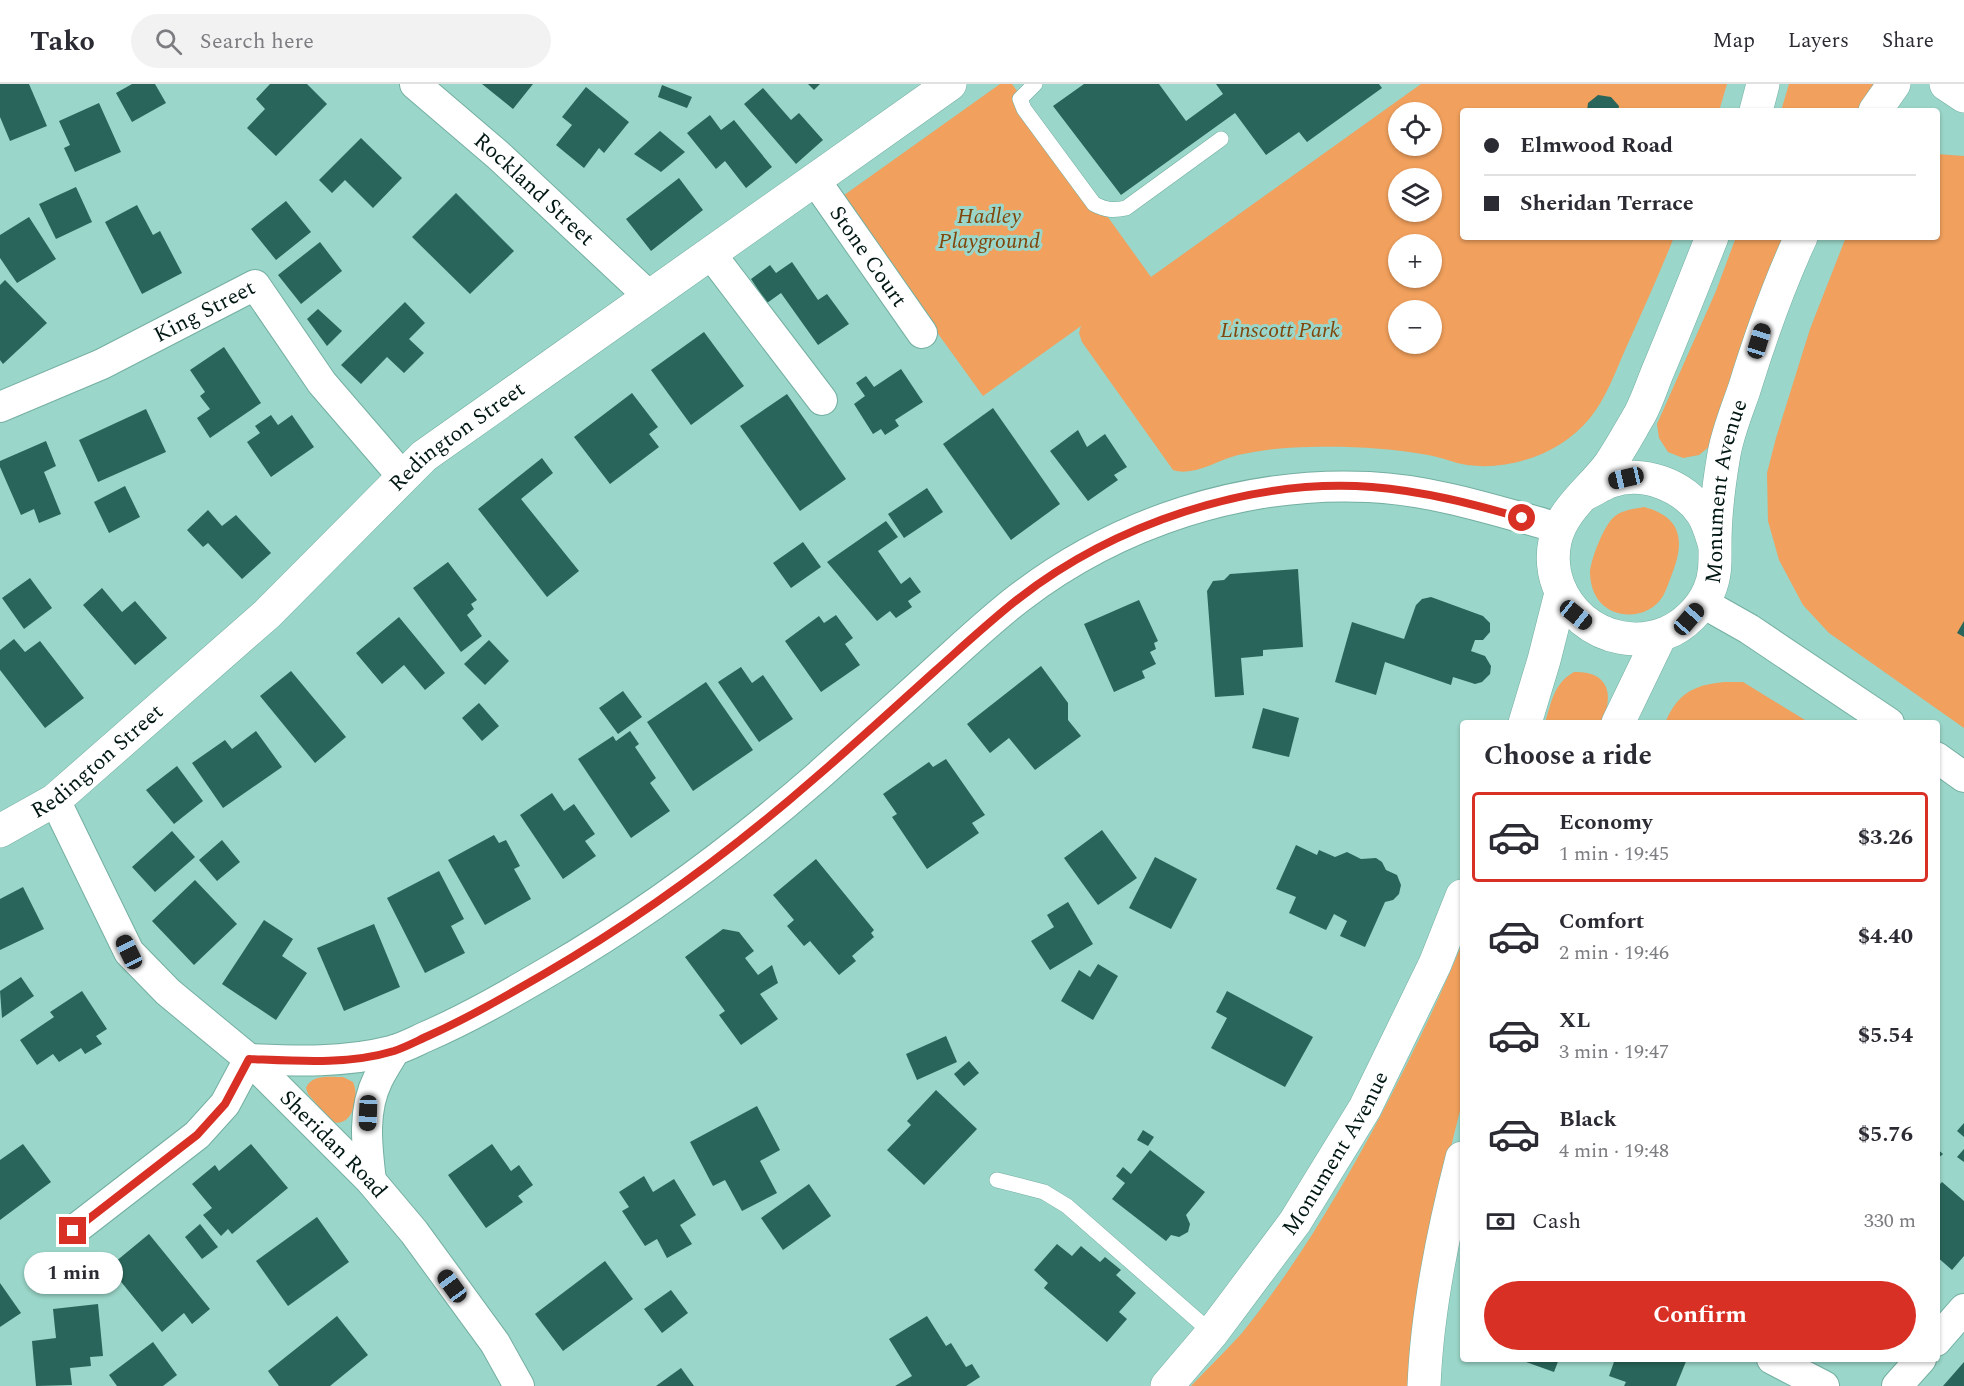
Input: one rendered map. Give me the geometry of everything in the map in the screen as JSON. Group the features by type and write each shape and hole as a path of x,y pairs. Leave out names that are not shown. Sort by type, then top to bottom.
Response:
{"street":[{"name":"Rockland Street","path":"415,84 498,155 650,297"},
{"name":"Redington Street","path":"0,831 55,800 267,614 424,456 950,84"},
{"path":"1757,108 1763,84"},
{"path":"1877,108 1894,84"},
{"path":"1947,84 1964,96"},
{"name":"Stone Court","path":"815,180 922,333"},
{"path":"1660,636 1633,639 1607,635 1588,625 1576,615 1561,593 1554,573 1553,556 1559,528 1566,515 1610,463 1641,412 1711,240"},
{"name":"Monument Avenue","path":"1660,636 1689,619 1703,603 1714,575 1718,495 1725,451 1766,319 1800,240"},
{"path":"710,253 822,400"},
{"name":"King Street","path":"0,407 102,364 255,285 322,382 403,477"},
{"path":"1586,494 1611,481 1626,478 1646,478 1663,483 1679,491 1700,510 1715,545"},
{"path":"73,1231 197,1135 225,1104 249,1059 302,1061 349,1059 395,1050 461,1021 509,994 672,894 722,857 766,820 1019,598 1069,564 1114,539 1145,525 1204,506 1272,492 1321,487 1370,487 1416,492 1468,503 1559,528"},
{"path":"1526,720 1545,660 1561,593"},
{"path":"1703,603 1764,639 1885,720"},
{"path":"1619,720 1660,636"},
{"path":"1940,760 1964,777"},
{"name":"Sheridan Road","path":"55,800 129,952 168,992 249,1059 371,1181 414,1232 495,1343 519,1386"},
{"name":"Monument Avenue","path":"1167,1386 1212,1334 1295,1222 1365,1108 1435,964 1460,901"},
{"path":"371,1181 366,1144 368,1113 377,1081 395,1050"},
{"path":"1424,1386 1426,1347 1458,1198 1460,1178"},
{"path":"1940,1336 1964,1309"},
{"path":"1778,1362 1824,1386"},
{"path":"1898,1386 1918,1362"}],"lane":[{"path":"1035,84 1020,99 1024,109 1094,204 1103,208 1114,211 1126,208 1221,140"},
{"path":"998,1180 1044,1192 1067,1206 1212,1334"}],"green space":[{"name":"Linscott Park","path":"1000,84 1012,84 1151,277 1388,108 1388,156 1442,156 1442,102 1396,102 1421,84 1727,84 1720,108 1460,108 1460,240 1673,240 1601,402 1590,418 1565,441 1534,457 1518,462 1484,466 1467,465 1433,456 1369,448 1292,448 1238,455 1197,470 1181,472 1173,470 1082,342 1079,333 1081,326 983,396 840,198"},
{"path":"1789,84 1876,84 1861,108 1782,108"},
{"path":"1940,154 1964,156 1964,728 1829,633 1803,605 1779,560 1768,521 1767,473 1810,329 1845,240 1940,240"},
{"path":"1735,240 1782,240 1710,446 1699,455 1683,458 1668,452 1659,438 1657,424 1716,291"},
{"path":"1644,507 1657,511 1673,524 1679,541 1676,562 1663,596 1650,609 1633,614 1615,612 1600,602 1591,584 1590,572 1595,551 1606,527 1614,517 1628,510"},
{"path":"1574,672 1586,673 1602,680 1608,694 1608,703 1602,720 1546,720 1558,688"},
{"path":"1743,682 1805,720 1666,720 1675,705 1687,693 1713,683"},
{"path":"1460,949 1460,1111 1432,1222 1411,1386 1191,1386 1242,1333 1281,1281 1317,1226 1382,1113 1434,1008"},
{"path":"343,1077 353,1082 355,1103 350,1116 339,1123 332,1122 308,1094 306,1088 316,1078"}],"building":[{"path":"0,84 29,84 47,126 10,141 0,117"},
{"path":"132,84 155,84 166,103 132,122 116,93"},
{"path":"270,84 307,84 327,104 276,156 247,128 265,109 256,99"},
{"path":"482,84 533,84 513,109"},
{"path":"808,84 820,84 814,90"},
{"path":"1084,84 1159,84 1186,121 1223,94 1216,84 1379,84 1382,88 1307,142 1299,132 1266,155 1235,113 1121,195 1053,106"},
{"path":"662,85 692,97 687,108 658,97"},
{"path":"586,87 629,122 604,153 599,148 584,168 556,145 572,125 562,117"},
{"path":"763,88 791,120 799,113 823,140 796,164 744,104"},
{"path":"1598,95 1611,97 1619,106 1619,108 1587,108 1588,103"},
{"path":"99,103 121,152 75,172 64,148 70,145 59,121"},
{"path":"710,115 721,130 734,120 772,167 746,188 725,161 716,169 687,133"},
{"path":"660,131 685,152 661,172 634,154"},
{"path":"361,138 402,178 373,208 345,180 332,193 319,180"},
{"path":"679,178 703,210 651,251 626,219"},
{"path":"76,187 92,222 56,239 39,204"},
{"path":"456,193 514,251 470,294 412,237"},
{"path":"286,201 311,232 276,260 251,229"},
{"path":"137,205 153,235 160,231 182,273 142,294 105,222"},
{"path":"29,217 56,259 17,283 0,258 0,235"},
{"path":"320,242 342,271 301,304 278,275"},
{"path":"792,262 818,300 827,294 849,324 818,345 781,293 767,303 751,279 770,265 776,273"},
{"path":"5,280 47,323 3,364 0,360 0,285"},
{"path":"405,302 425,323 409,339 424,353 404,373 387,357 361,384 341,365"},
{"path":"318,309 342,331 327,346 307,319"},
{"path":"704,332 744,386 691,425 651,370"},
{"path":"224,347 261,403 210,438 197,418 210,409 200,396 205,392 190,370"},
{"path":"901,369 923,402 895,420 899,426 885,435 881,429 873,434 854,404 865,396 856,383 866,376 874,387"},
{"path":"632,393 658,427 649,434 659,447 610,484 574,437"},
{"path":"787,394 846,479 800,511 740,426"},
{"path":"993,408 1060,504 1011,540 943,444"},
{"path":"146,409 166,452 98,482 79,440"},
{"path":"271,415 278,425 292,415 314,447 271,477 247,442 260,433 255,426"},
{"path":"1078,430 1087,447 1105,434 1127,467 1114,475 1118,480 1088,501 1050,451"},
{"path":"46,441 56,466 44,472 61,514 39,523 34,509 21,515 0,467 0,461"},
{"path":"542,458 553,473 521,499 579,571 547,597 478,509"},
{"path":"125,486 140,517 109,533 94,502"},
{"path":"927,488 943,512 904,538 888,514"},
{"path":"208,510 222,526 236,515 271,553 242,579 208,543 203,547 187,530"},
{"path":"886,521 898,537 878,551 901,584 910,577 921,592 908,601 912,607 896,618 890,611 877,621 827,562"},
{"path":"803,542 821,567 791,588 773,563"},
{"path":"448,562 477,600 471,604 474,609 467,615 482,636 461,652 413,588"},
{"path":"1298,569 1303,647 1263,650 1263,656 1241,658 1244,695 1215,697 1207,591 1213,581 1224,580 1230,574"},
{"path":"30,578 52,608 24,629 2,598"},
{"path":"102,588 122,612 135,601 167,638 135,665 83,605"},
{"path":"1431,597 1483,616 1490,623 1490,632 1483,640 1475,640 1471,651 1485,656 1491,666 1490,674 1482,682 1475,684 1453,677 1451,685 1385,662 1376,695 1335,682 1352,622 1404,639 1416,605 1422,599"},
{"path":"1139,600 1158,641 1154,643 1156,649 1150,652 1156,664 1142,671 1145,678 1114,692 1084,624"},
{"path":"836,615 853,638 845,644 860,665 821,692 785,641 819,616 824,623"},
{"path":"399,617 445,673 425,690 404,665 382,684 356,653"},
{"path":"1964,621 1964,637 1957,633"},
{"path":"14,639 25,652 40,641 84,698 45,728 0,670 0,650"},
{"path":"489,640 509,661 485,685 464,664"},
{"path":"1041,666 1068,703 1068,720 1081,736 1035,770 1009,738 990,753 967,724"},
{"path":"741,667 752,683 763,675 793,719 759,742 718,682"},
{"path":"291,671 346,737 315,763 260,696"},
{"path":"706,682 753,750 693,791 647,722"},
{"path":"623,691 642,717 618,734 599,708"},
{"path":"479,703 499,726 482,741 462,718"},
{"path":"1263,708 1299,718 1289,757 1252,748"},
{"path":"256,731 282,767 223,808 192,763 225,740 232,749"},
{"path":"630,731 639,744 635,747 656,778 650,783 670,811 631,838 578,759 613,736 616,741"},
{"path":"946,759 985,815 972,823 979,833 927,869 892,817 897,814 883,794 929,762 933,767"},
{"path":"177,766 203,801 174,824 146,790"},
{"path":"552,793 564,811 574,804 595,834 585,841 596,856 563,879 520,815"},
{"path":"1102,830 1137,878 1098,905 1064,858"},
{"path":"172,831 195,857 155,892 132,867"},
{"path":"494,835 499,843 506,840 520,866 514,869 531,899 485,925 448,860"},
{"path":"222,840 240,862 217,881 199,860"},
{"path":"1296,845 1317,855 1319,850 1335,857 1347,852 1361,859 1376,858 1382,862 1386,870 1397,875 1401,885 1399,894 1393,900 1385,902 1365,947 1340,936 1347,921 1334,914 1326,930 1289,913 1296,897 1276,889"},
{"path":"1155,857 1197,879 1171,929 1129,908"},
{"path":"816,859 874,930 871,933 874,937 852,956 856,961 839,975 810,941 804,946 787,926 794,920 773,895"},
{"path":"439,871 464,919 451,926 465,953 425,973 387,898"},
{"path":"195,880 237,924 194,965 152,921"},
{"path":"23,887 44,929 0,950 0,899"},
{"path":"1068,902 1093,944 1050,970 1031,941 1054,927 1047,915"},
{"path":"264,920 293,939 282,956 307,973 276,1020 222,984"},
{"path":"374,924 400,987 344,1011 317,948"},
{"path":"723,929 739,932 754,951 745,958 758,975 772,965 778,983 760,994 778,1019 741,1045 719,1015 725,1011 685,957"},
{"path":"1098,964 1118,976 1093,1020 1061,1001 1079,970 1090,977"},
{"path":"21,977 34,996 2,1018 0,991"},
{"path":"82,991 107,1029 96,1036 102,1044 85,1054 81,1048 59,1062 53,1054 37,1065 20,1040 54,1017 50,1012"},
{"path":"1227,991 1313,1037 1285,1087 1211,1048 1227,1018 1216,1012"},
{"path":"946,1036 957,1062 917,1080 906,1054"},
{"path":"969,1061 979,1073 964,1086 954,1074"},
{"path":"936,1090 977,1129 924,1185 887,1150 911,1125 907,1121"},
{"path":"757,1106 780,1150 760,1161 777,1193 742,1211 725,1180 713,1186 690,1142"},
{"path":"1964,1123 1964,1137 1957,1131"},
{"path":"1143,1130 1154,1137 1148,1146 1137,1140"},
{"path":"23,1144 51,1182 0,1220 0,1160"},
{"path":"251,1144 288,1188 232,1234 228,1229 221,1236 203,1215 212,1208 192,1184 215,1165 219,1171"},
{"path":"492,1144 511,1171 519,1165 533,1185 518,1196 523,1202 486,1228 448,1175"},
{"path":"1964,1149 1964,1162 1957,1157"},
{"path":"1150,1150 1205,1192 1186,1215 1190,1224 1188,1232 1179,1237 1171,1235 1166,1241 1112,1199 1125,1183 1116,1176 1123,1167 1131,1174"},
{"path":"644,1176 653,1192 674,1179 696,1215 680,1225 692,1244 667,1258 657,1239 645,1246 622,1211 629,1207 619,1192"},
{"path":"1942,1182 1964,1201 1964,1256 1952,1270 1940,1260 1940,1184"},
{"path":"809,1184 831,1216 783,1250 761,1218"},
{"path":"317,1217 349,1262 288,1306 256,1261"},
{"path":"200,1224 218,1247 202,1259 185,1237"},
{"path":"149,1234 210,1309 192,1324 184,1313 162,1332 109,1267"},
{"path":"1057,1244 1072,1256 1081,1246 1100,1262 1105,1257 1121,1270 1116,1275 1136,1293 1119,1312 1127,1319 1107,1342 1044,1288 1048,1283 1034,1270"},
{"path":"605,1261 633,1299 563,1351 535,1314"},
{"path":"0,1283 21,1313 0,1327"},
{"path":"671,1290 688,1313 662,1333 644,1309"},
{"path":"98,1304 103,1356 90,1357 91,1366 70,1368 72,1385 36,1386 32,1341 56,1338 53,1309"},
{"path":"337,1316 368,1355 330,1386 279,1386 268,1371"},
{"path":"927,1316 946,1346 951,1343 966,1367 972,1364 980,1377 966,1386 895,1386 912,1376 889,1339"},
{"path":"153,1342 177,1375 163,1386 117,1386 109,1375"},
{"path":"1526,1362 1558,1362 1554,1372"},
{"path":"1614,1362 1686,1362 1676,1386 1624,1386 1626,1382 1609,1376"},
{"path":"1964,1362 1964,1386 1943,1386"},
{"path":"681,1368 694,1386 656,1386"}],"route":[{"path":"73,1231 197,1135 225,1104 249,1059 302,1061 349,1059 395,1050 461,1021 509,994 560,965 672,894 722,857 817,777 1019,598 1069,564 1114,539 1155,521 1204,506 1272,492 1321,487 1370,487 1416,492 1522,518"}],"park label":[{"name":"Hadley Playground","path":"989,228"}]}
